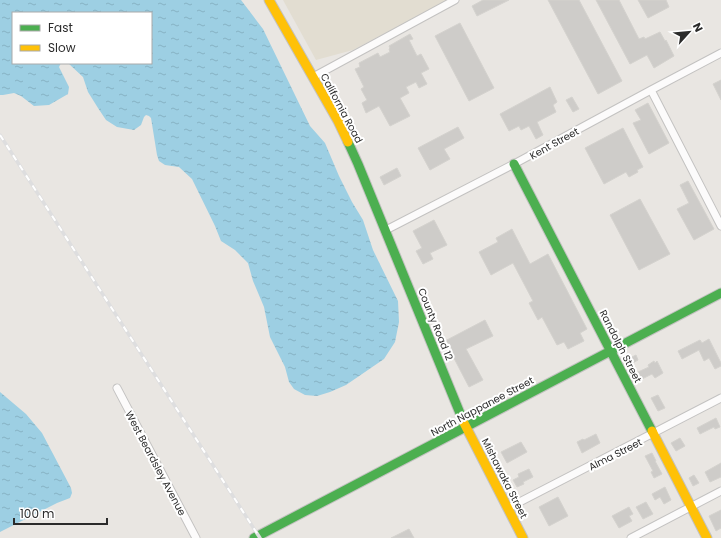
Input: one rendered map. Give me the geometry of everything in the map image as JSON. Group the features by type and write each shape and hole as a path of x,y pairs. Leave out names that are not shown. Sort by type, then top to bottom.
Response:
{"main road":[{"name":"California Road","path":"269,0 338,121 386,230"},
{"name":"Randolph Street","path":"514,164 611,350 706,538"},
{"name":"County Road 12","path":"386,230 466,427"},
{"name":"North Nappanee Street","path":"254,538 721,293"},
{"name":"Mishawaka Street","path":"466,427 523,538"}],"street":[{"path":"313,77 455,0"},
{"name":"Kent Street","path":"386,230 514,164 721,53"},
{"path":"651,90 721,226"},
{"name":"West Beardsley Avenue","path":"117,388 196,538"},
{"name":"Alma Street","path":"508,508 721,398"},
{"path":"631,538 721,491"}],"shaded area":[{"path":"283,0 448,0 353,50 316,60"}],"water":[{"path":"0,0 241,0 263,29 310,126 325,143 339,176 363,220 373,250 398,301 399,322 395,342 384,359 346,385 330,392 317,396 305,395 294,389 289,382 285,367 270,337 264,307 253,281 248,263 235,250 221,241 192,179 179,167 165,165 159,161 151,118 146,115 141,125 134,130 117,127 106,120 88,92 83,77 69,64 152,64 152,12 12,12 12,64 60,64 59,67 69,87 68,94 49,105 34,106 21,96 14,93 0,95"},
{"path":"0,392 26,414 42,433 71,488 72,493 70,498 0,532"}],"building":[{"path":"483,0 509,0 477,16 472,6"},
{"path":"548,0 579,0 622,81 598,94"},
{"path":"596,0 619,0 639,39 644,37 645,39 660,32 674,56 654,68 647,55 630,64"},
{"path":"638,0 666,0 669,7 648,18"},
{"path":"460,23 494,88 469,101 435,36"},
{"path":"410,34 413,39 409,40 417,56 421,54 429,69 421,73 427,84 419,88 416,82 406,87 409,93 400,98 410,116 390,126 379,106 366,113 362,103 367,100 361,89 364,87 355,69 360,67 359,63 378,53 380,57 390,52 389,46"},
{"path":"721,80 721,100 713,84"},
{"path":"550,87 557,102 553,105 556,112 537,122 543,135 536,139 529,126 521,130 519,126 509,131 500,114"},
{"path":"572,97 579,109 573,112 566,100"},
{"path":"648,103 669,143 649,154 633,123 641,120 635,110"},
{"path":"458,127 464,138 444,149 450,159 430,170 418,148"},
{"path":"623,128 643,167 629,177 626,172 604,184 585,148"},
{"path":"397,168 401,176 384,185 380,177"},
{"path":"688,181 714,229 694,240 677,209 689,203 680,185"},
{"path":"640,199 670,254 639,270 610,215"},
{"path":"434,220 447,245 430,253 433,259 423,264 416,251 422,248 413,231"},
{"path":"512,229 530,264 548,254 587,329 580,333 584,341 568,349 564,342 557,345 542,317 538,320 529,303 533,301 513,263 491,275 479,252 498,242 496,238"},
{"path":"485,320 493,336 466,349 483,380 469,387 445,341"},
{"path":"709,339 721,363 721,366 715,369 709,358 704,361 699,350 682,359 678,351 700,340 702,343"},
{"path":"636,355 638,360 631,364 628,359"},
{"path":"654,361 655,363 657,361 663,373 655,378 652,374 642,379 638,372 649,367 648,365"},
{"path":"658,395 665,408 658,411 651,398"},
{"path":"716,418 720,427 715,429 714,427 700,434 697,428"},
{"path":"596,434 600,443 582,453 577,442"},
{"path":"680,438 685,446 676,451 671,443"},
{"path":"521,442 527,452 507,463 501,452"},
{"path":"652,453 662,474 654,478 651,472 653,471 645,456"},
{"path":"721,463 721,477 710,482 705,472"},
{"path":"529,469 533,477 517,487 513,480 519,477 518,474"},
{"path":"694,475 699,483 693,486 689,478"},
{"path":"665,487 671,500 664,504 660,497 655,500 652,494"},
{"path":"558,497 568,516 549,526 539,507"},
{"path":"646,502 653,514 643,519 636,507"},
{"path":"629,507 633,514 629,516 632,521 619,528 612,516"},
{"path":"721,510 721,528 716,531 709,516"},
{"path":"409,529 414,538 391,538"}],"railway":[{"path":"0,135 260,538"}],"traffic: fast":[{"path":"348,142 464,423"},
{"path":"514,164 652,431"},
{"path":"254,538 721,293"}],"traffic: slow":[{"path":"269,0 338,121 348,142"},
{"path":"464,423 523,538"},
{"path":"652,431 707,538"}]}
